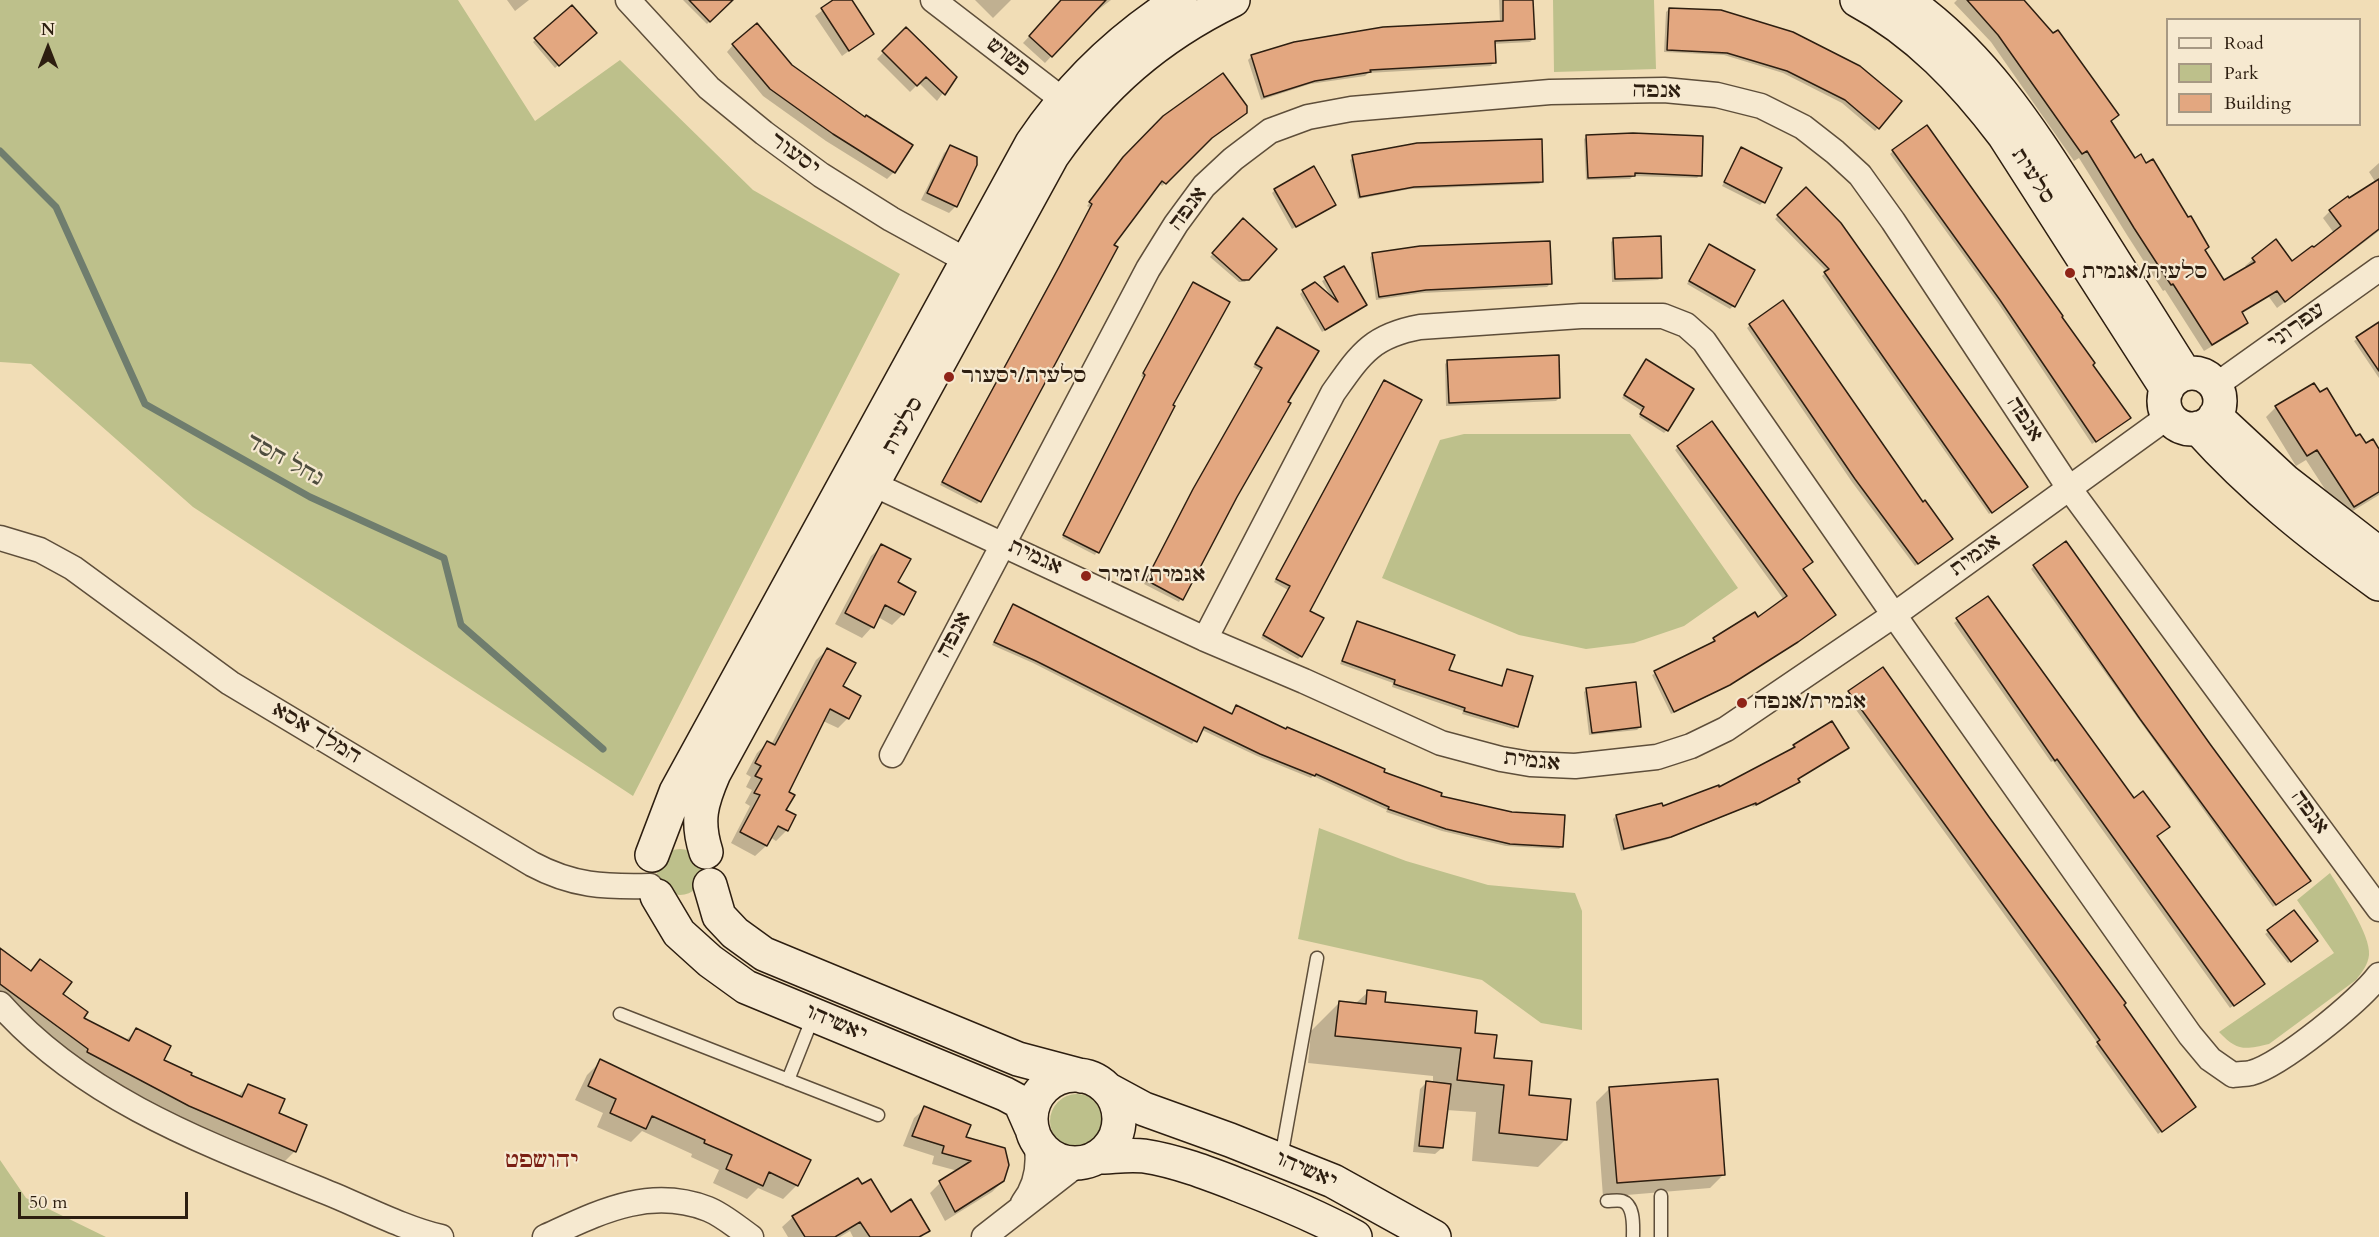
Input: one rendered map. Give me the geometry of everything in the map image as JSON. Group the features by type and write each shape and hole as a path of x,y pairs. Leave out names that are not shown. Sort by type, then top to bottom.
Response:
{"street":[{"name":"יסעור","path":"628,0 709,87 764,134 821,175 891,219 978,266"},
{"name":"פשוש","path":"933,0 1073,108"},
{"name":"סלעית","path":"1073,108 1079,82 1113,49 1151,18 1180,0"},
{"name":"סלעית","path":"653,879 676,792 862,478 978,266 1032,143 1073,108 1097,98 1129,67 1165,38 1233,0"},
{"name":"סלעית","path":"1857,0 1924,13 1976,62 2024,120 2192,402 2235,468 2268,497 2379,584"},
{"name":"אנפה","path":"891,755 1148,269 1176,224 1204,186 1233,159 1270,131 1308,117 1351,109 1550,92 1664,90 1717,95 1761,106 1803,127 1860,175 1887,212 2069,488 2379,909"},
{"name":"עפרוני","path":"2192,402 2379,269"},
{"path":"1205,639 1333,393 1353,364 1371,345 1396,331 1420,327 1581,316 1663,316 1686,325 1704,341 1894,615 2190,1035 2210,1059 2233,1075 2252,1073 2275,1062 2347,1009 2370,988 2379,975"},
{"name":"סלעית","path":"2192,402 2285,481 2379,554"},
{"name":"אגמית","path":"862,478 1205,639 1441,743 1530,764 1575,766 1657,757 1691,746 1726,729 1894,615 2192,402"},
{"name":"סלעית","path":"706,852 699,831 701,811 714,773 862,478"},
{"name":"המלך אסא","path":"0,538 40,550 73,568 231,683 555,876 602,887 653,879"},
{"path":"677,839 688,840 706,852 711,862 712,874 710,885 705,893 686,904 666,902 653,879 666,842 677,839"},
{"name":"יאשיהו","path":"653,879 680,933 710,961 746,987 1005,1094 1020,1102 1034,1134"},
{"name":"יאשיהו","path":"710,885 719,916 735,933 764,954 1018,1059 1094,1083 1144,1109 1333,1181 1434,1237"},
{"path":"0,1004 57,1058 109,1094 211,1146 441,1237"},
{"path":"984,1237 1111,1143 1118,1125 1118,1112 1114,1100 1094,1083 1068,1076 1055,1080 1043,1089 1035,1100 1031,1113 1039,1156 1037,1175 1028,1197 1012,1216"},
{"path":"1034,1134 1044,1151 1054,1158 1066,1163 1088,1160"},
{"name":"יאשיהו","path":"1088,1160 1142,1156 1174,1163 1217,1177 1316,1216 1355,1237"},
{"path":"545,1237 615,1206 645,1201 680,1203 709,1209 751,1237"}],"lane":[{"path":"1280,1159 1317,958"},
{"path":"620,1014 878,1115"},
{"path":"788,1080 814,1014"},
{"path":"1661,1196 1661,1237"},
{"path":"1607,1201 1622,1201 1629,1206 1633,1220 1633,1237"}],"green space":[{"path":"0,0 458,0 535,121 620,60 753,190 900,274 633,796 193,507 31,364 0,362"},
{"path":"1553,0 1654,0 1656,69 1554,72"},
{"path":"1464,434 1630,434 1738,588 1684,626 1634,643 1586,649 1519,635 1382,578 1440,440"},
{"path":"1319,828 1406,861 1488,885 1575,893 1582,911 1582,1030 1541,1023 1482,980 1298,939"},
{"path":"680,849 696,856 703,872 696,888 680,895 664,888 657,872 664,856"},
{"path":"2330,873 2365,936 2369,955 2364,968 2356,980 2269,1044 2247,1048 2236,1046 2219,1032 2334,953 2297,900"},
{"path":"1077,1094 1087,1096 1096,1102 1102,1111 1104,1121 1102,1131 1096,1140 1087,1146 1077,1148 1067,1146 1058,1140 1052,1131 1050,1121 1052,1111 1058,1102 1067,1096"},
{"path":"0,1160 26,1198 106,1237 0,1237"}],"building":[{"path":"689,0 733,0 710,22"},
{"path":"833,0 852,0 874,34 849,51 821,8"},
{"path":"1061,0 1106,0 1052,57 1029,36"},
{"path":"1503,0 1533,0 1535,39 1495,41 1496,63 1370,70 1371,72 1315,81 1264,97 1251,55 1294,42 1383,27 1503,21"},
{"path":"1967,0 2024,0 2053,33 2058,30 2119,115 2111,121 2135,158 2141,154 2146,163 2153,159 2188,217 2191,216 2209,247 2205,250 2224,280 2255,262 2252,258 2276,239 2292,261 2312,246 2314,247 2341,226 2329,210 2348,196 2349,198 2379,179 2379,229 2285,302 2277,291 2242,312 2248,323 2212,345 2134,228 2087,151 2082,154 1998,35"},
{"path":"572,5 597,33 559,66 534,38"},
{"path":"1669,8 1721,10 1793,32 1860,66 1902,101 1879,129 1845,100 1787,71 1727,53 1667,50"},
{"path":"757,23 792,65 865,117 866,115 913,145 895,173 833,134 770,89 732,44"},
{"path":"906,27 957,77 945,95 926,77 917,86 882,51"},
{"path":"1223,73 1247,106 1247,113 1212,138 1166,184 1162,181 1114,245 1118,247 981,502 942,482 1059,267 1092,204 1089,202 1123,157 1163,116"},
{"path":"1927,125 2063,316 2095,363 2093,365 2131,418 2096,442 2000,300 1892,150"},
{"path":"1633,133 1703,136 1702,176 1635,173 1635,176 1588,178 1586,135"},
{"path":"1542,139 1543,182 1414,187 1360,197 1352,155 1417,143"},
{"path":"950,145 977,157 977,165 957,207 927,193"},
{"path":"1741,147 1782,168 1765,203 1724,182"},
{"path":"1314,166 1336,205 1296,227 1274,189"},
{"path":"1806,187 1841,223 2028,487 1992,513 1824,272 1829,269 1777,215"},
{"path":"1243,218 1277,249 1249,280 1242,280 1212,253"},
{"path":"1661,236 1662,278 1615,279 1613,238"},
{"path":"1550,241 1552,284 1426,290 1379,297 1372,253 1420,246"},
{"path":"1709,244 1755,270 1735,307 1689,281"},
{"path":"1344,266 1367,305 1325,330 1302,290 1315,282 1338,302 1324,277"},
{"path":"1193,282 1230,302 1173,405 1175,406 1099,553 1063,535 1145,375 1143,373"},
{"path":"1783,300 1923,502 1925,500 1953,539 1918,564 1855,479 1749,324"},
{"path":"2379,322 2379,371 2356,337"},
{"path":"1277,327 1319,351 1288,402 1291,403 1237,497 1183,600 1146,580 1193,489 1262,368 1255,364"},
{"path":"1559,355 1560,398 1449,403 1447,360"},
{"path":"1646,359 1694,389 1668,431 1640,414 1644,407 1624,395"},
{"path":"1384,380 1422,400 1310,611 1324,618 1302,657 1263,635 1290,586 1276,579"},
{"path":"2314,383 2320,392 2327,388 2356,436 2360,434 2366,443 2373,439 2379,449 2379,492 2354,507 2317,450 2307,456 2275,406"},
{"path":"1712,421 1813,562 1803,569 1836,615 1730,685 1674,712 1654,671 1715,641 1713,638 1755,612 1758,617 1787,596 1677,446"},
{"path":"2066,541 2210,744 2311,881 2276,905 2140,719 2033,565"},
{"path":"881,544 911,559 898,582 916,592 904,615 885,605 874,628 845,613"},
{"path":"1988,596 2134,798 2143,791 2170,827 2157,836 2265,984 2234,1006 2057,759 2055,761 1956,618"},
{"path":"1013,604 1232,714 1236,705 1286,729 1287,727 1385,769 1384,772 1442,793 1441,796 1512,812 1565,815 1563,847 1510,844 1446,829 1388,809 1389,807 1316,774 1315,776 1260,754 1204,727 1197,742 994,642"},
{"path":"1357,621 1455,655 1449,670 1502,686 1507,669 1533,676 1518,727 1464,711 1465,708 1394,684 1395,680 1342,661"},
{"path":"827,648 856,663 843,686 861,696 849,719 830,709 789,792 795,795 786,810 796,815 788,831 778,826 767,846 740,832 760,795 754,793 762,779 755,776 761,766 755,763 767,741 775,745"},
{"path":"1883,667 1989,817 2126,1003 2124,1005 2196,1107 2162,1132 2097,1042 2100,1040 2057,979 1848,691"},
{"path":"1636,682 1641,727 1592,733 1586,688"},
{"path":"1832,721 1849,748 1798,779 1800,782 1756,805 1756,803 1671,837 1624,849 1616,815 1662,803 1663,806 1719,785 1719,787 1795,747 1793,745"},
{"path":"2294,910 2318,941 2291,962 2267,930"},
{"path":"0,948 31,971 40,959 72,982 63,994 88,1012 84,1018 129,1041 136,1028 171,1046 164,1060 192,1073 191,1075 242,1097 248,1084 285,1099 279,1113 307,1125 296,1152 189,1106 87,1052 88,1049 0,984"},
{"path":"1367,990 1386,992 1385,1002 1477,1011 1475,1033 1497,1035 1494,1058 1532,1061 1529,1095 1571,1099 1567,1140 1499,1133 1504,1085 1457,1080 1461,1048 1335,1036 1339,1001 1366,1004"},
{"path":"600,1059 811,1160 798,1186 769,1172 763,1186 726,1169 732,1155 704,1143 705,1140 652,1116 646,1129 610,1113 616,1099 588,1086"},
{"path":"1718,1079 1725,1175 1617,1183 1609,1087"},
{"path":"1426,1081 1451,1084 1443,1148 1419,1146"},
{"path":"924,1106 971,1125 966,1137 1005,1148 1009,1165 1004,1181 955,1212 939,1181 971,1161 942,1153 944,1146 912,1136"},
{"path":"858,1178 862,1184 871,1179 891,1212 911,1199 930,1231 919,1237 870,1237 860,1222 835,1237 805,1237 792,1216"}],"waterway":[{"name":"נחל חסד","path":"0,151 56,207 145,404 310,497 444,558 461,625 603,749"}],"place":[{"name":"סלעית/אגמית","path":"2070,273"},
{"name":"סלעית/יסעור","path":"949,377"},
{"name":"אגמית/זמיר","path":"1086,576"},
{"name":"אגמית/אנפה","path":"1742,703"}],"district":[{"name":"יהושפט","path":"542,1162"}]}
